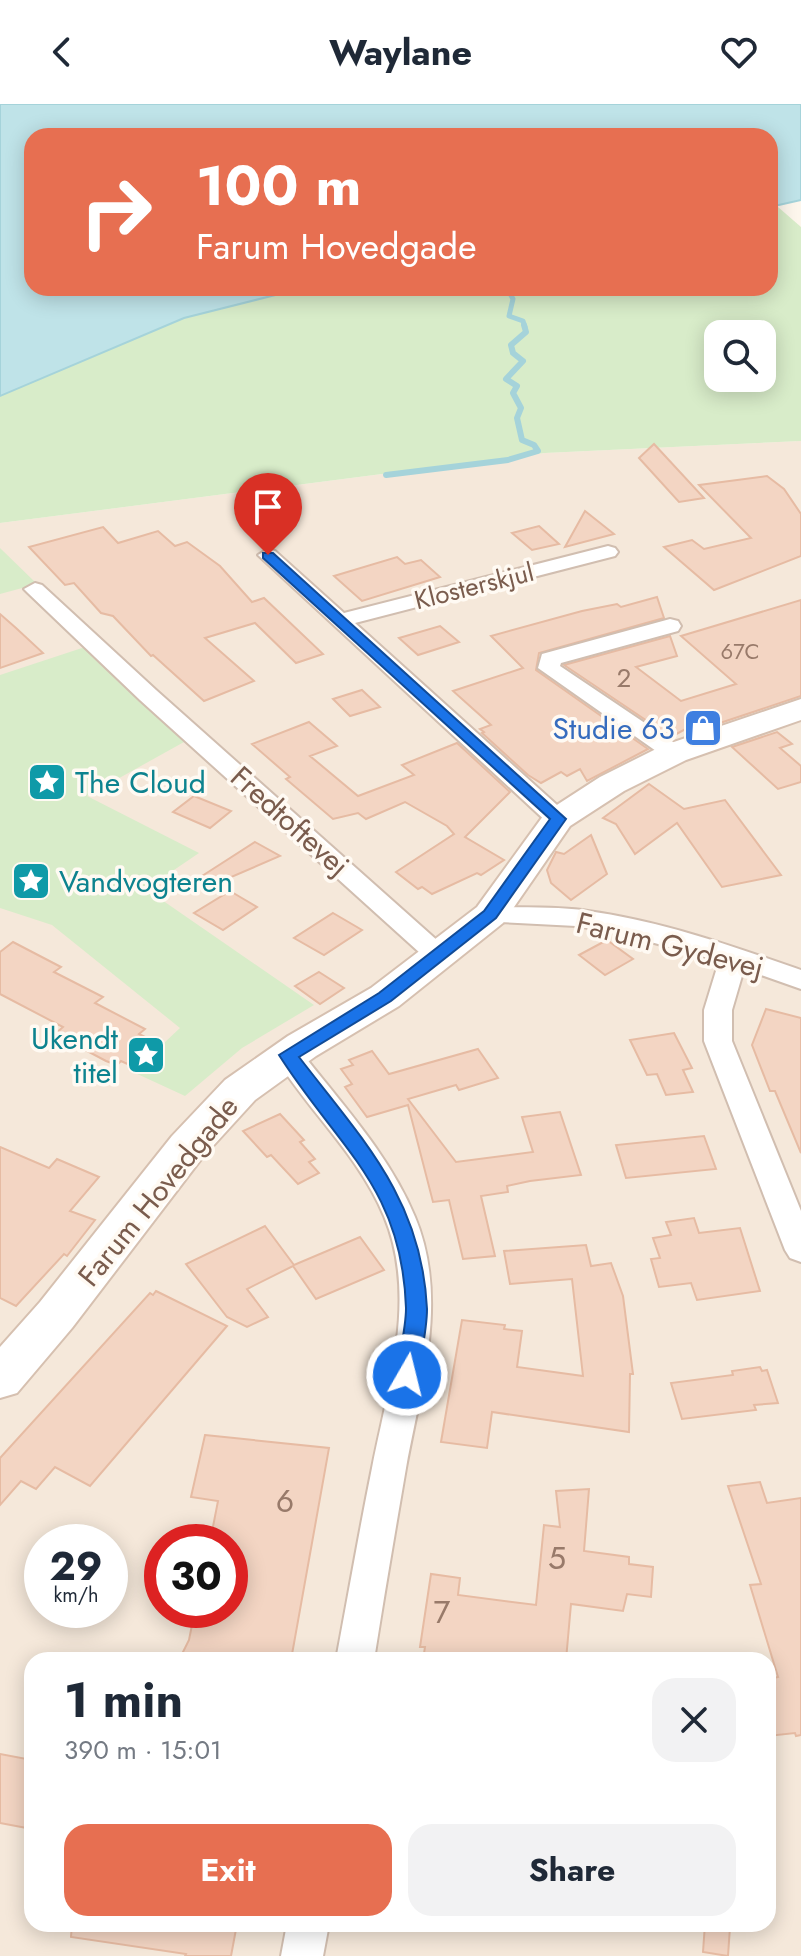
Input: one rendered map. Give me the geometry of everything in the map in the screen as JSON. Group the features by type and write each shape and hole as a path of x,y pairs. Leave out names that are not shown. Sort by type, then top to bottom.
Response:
{"street":[{"name":"Klosterskjul","path":"340,620 608,552"},
{"path":"268,555 558,819"},
{"name":"Fredtoftevej","path":"35,589 148,695 439,956"},
{"path":"670,626 550,659 549,668 674,753"},
{"name":"Farum Hovedgade","path":"0,1379 56,1315 209,1122 240,1090 288,1055 385,997 490,915 558,819 612,784 674,753 801,709"},
{"name":"Farum Gydevej","path":"490,915 585,919 698,946 801,980"},
{"path":"734,957 718,1010 718,1041 801,1250"},
{"path":"288,1055 363,1154 393,1202 409,1245 416,1311 404,1396 356,1652"},
{"path":"302,1956 306,1932"}],"shaded area":[{"path":"801,441 801,1956 0,1956 0,523 545,453"}],"green space":[{"path":"778,207 801,227 801,441 545,453 0,523 0,396 184,318 271,296 778,296"},
{"path":"0,548 37,584 0,594"},
{"path":"85,647 184,742 87,796 199,853 146,889 314,1005 242,1048 185,1096 133,1072 180,1028 52,925 0,908 0,675"}],"water":[{"path":"0,104 801,104 801,200 778,205 778,128 24,128 24,296 271,296 184,318 0,396"}],"building":[{"path":"654,444 704,498 679,502 639,458"},
{"path":"767,476 784,489 801,514 801,556 714,590 664,547 692,540 704,549 751,538 699,485"},
{"path":"585,511 614,534 565,547"},
{"path":"539,526 559,544 532,550 512,533"},
{"path":"103,527 118,543 158,531 175,546 187,542 220,566 252,602 264,598 323,654 296,663 255,623 205,638 254,681 204,701 151,656 113,616 101,613 74,583 65,585 29,547"},
{"path":"397,557 405,564 421,560 440,577 362,601 334,576"},
{"path":"657,597 664,618 539,653 536,670 648,749 587,781 580,769 567,776 561,772 541,783 528,775 482,733 480,729 491,725 453,691 523,668 491,636 582,611 617,604 621,607"},
{"path":"801,600 801,696 705,728 700,721 671,737 564,665 670,636 677,656 636,667 681,701 736,684 681,636"},
{"path":"0,614 16,628 43,653 0,668"},
{"path":"440,626 459,642 418,655 399,638"},
{"path":"362,690 380,707 350,716 333,699"},
{"path":"309,722 337,746 310,756 358,796 414,775 402,765 457,743 510,792 465,837 504,860 481,875 477,873 432,894 422,887 418,889 396,872 454,834 447,826 405,802 366,819 358,813 333,819 286,779 290,777 252,744"},
{"path":"777,732 792,744 780,748 801,766 801,782 778,789 732,747"},
{"path":"649,784 684,809 725,800 781,875 722,887 677,823 635,854 616,824 603,818"},
{"path":"194,796 231,811 210,828 173,812"},
{"path":"591,835 607,874 571,900 551,883 547,870 556,852 564,854"},
{"path":"255,842 280,856 208,887 202,876"},
{"path":"230,891 257,907 223,930 194,913"},
{"path":"333,913 362,930 324,955 294,938"},
{"path":"607,940 633,959 605,975 579,955"},
{"path":"13,942 61,967 54,972 103,997 95,1003 145,1029 139,1034 159,1044 132,1066 121,1061 117,1065 55,1034 63,1027 0,994 0,952"},
{"path":"319,972 344,988 320,1004 295,986"},
{"path":"766,1009 801,1018 801,1153 775,1091 770,1091 752,1045"},
{"path":"674,1033 692,1068 683,1070 693,1092 666,1095 657,1074 647,1075 630,1040"},
{"path":"478,1049 498,1078 459,1090 456,1085 408,1099 456,1162 533,1152 522,1117 560,1112 581,1175 530,1181 507,1186 508,1192 481,1196 495,1256 463,1259 449,1200 433,1202 408,1105 367,1117 345,1087 352,1084 341,1069 353,1065 349,1060 372,1051 389,1074"},
{"path":"280,1114 304,1140 300,1142 315,1159 309,1162 319,1173 298,1184 243,1131"},
{"path":"704,1136 716,1169 626,1178 616,1145"},
{"path":"0,1147 49,1168 57,1159 99,1177 70,1211 95,1220 67,1256 64,1254 16,1306 0,1298"},
{"path":"694,1218 699,1233 740,1228 760,1291 697,1300 691,1283 659,1287 651,1259 660,1258 653,1238 671,1235 666,1222"},
{"path":"265,1226 294,1265 360,1237 384,1270 316,1299 293,1266 247,1289 268,1317 247,1327 227,1317 186,1264"},
{"path":"586,1245 591,1266 611,1263 623,1296 633,1374 630,1374 629,1432 492,1412 487,1448 441,1442 462,1320 505,1325 504,1329 522,1331 517,1367 583,1376 572,1279 510,1284 504,1251"},
{"path":"156,1291 227,1326 90,1486 55,1467 36,1489 21,1481 0,1505 0,1458 150,1293 153,1295"},
{"path":"760,1367 762,1371 767,1370 778,1403 754,1405 756,1410 682,1419 671,1383 733,1375 732,1371"},
{"path":"205,1435 329,1448 292,1652 183,1652 191,1628 248,1628 248,1524 214,1524 218,1501 191,1497"},
{"path":"760,1482 767,1503 801,1498 801,1735 776,1735 776,1652 770,1652 750,1585 761,1584 728,1486"},
{"path":"589,1489 584,1551 629,1557 629,1564 653,1567 651,1597 627,1594 623,1611 571,1604 567,1652 424,1652 425,1647 420,1647 431,1574 460,1578 458,1595 536,1605 544,1525 560,1527 556,1491"},
{"path":"0,1754 24,1758 24,1828 0,1823"},
{"path":"71,1932 236,1932 231,1956 185,1956 71,1937"},
{"path":"704,1932 730,1932 728,1956 703,1952"}],"waterway":[{"path":"511,296 509,316 523,321 525,327"},
{"path":"386,475 508,460 538,451 534,445 522,440 517,418 521,408 513,393 517,386 506,379 523,361 513,353 511,345 526,332 524,325"}],"place":[{"name":"Studie 63","path":"703,728"},
{"name":"The Cloud","path":"47,782"},
{"name":"Vandvogteren","path":"31,881"},
{"name":"Ukendt titel","path":"146,1055"}],"route":[{"path":"268,555 558,819 490,915 385,997 288,1055 363,1154 393,1202 409,1245 416,1311 407,1375"}]}
